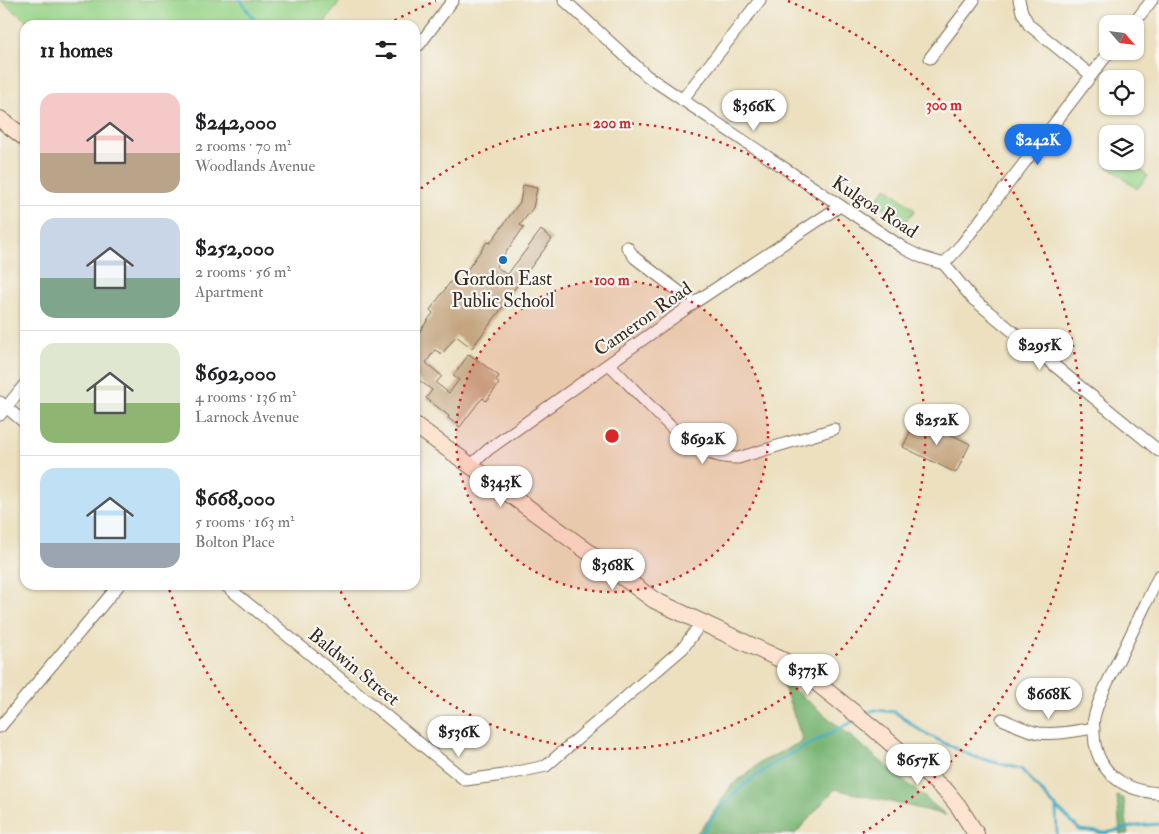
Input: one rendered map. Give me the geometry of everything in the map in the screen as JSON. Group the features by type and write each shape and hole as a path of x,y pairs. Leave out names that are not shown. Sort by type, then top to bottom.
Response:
{"street":[{"path":"420,44 453,0"},
{"name":"Kulgoa Road","path":"564,0 647,76 905,249 921,257 944,264"},
{"path":"682,100 760,0"},
{"path":"930,58 974,0"},
{"path":"1019,0 1022,12 1029,25 1091,75"},
{"path":"1140,15 1152,0"},
{"path":"1103,60 962,244 944,264 973,299 1159,451"},
{"path":"0,119 20,134"},
{"name":"Cameron Road","path":"470,466 490,449 694,303 840,206"},
{"path":"627,247 636,258 694,303"},
{"path":"609,364 680,437 714,455 738,458 834,429"},
{"path":"20,389 2,408 20,420"},
{"path":"420,429 654,600 784,661 813,680 872,727 947,792 976,834"},
{"path":"1159,576 1101,697 1094,719 1097,755 1108,773 1125,785 1148,792 1159,793"},
{"path":"0,727 115,590"},
{"name":"Baldwin Street","path":"231,590 465,780 504,775 546,766 683,648 702,623"},
{"path":"1002,719 1026,730 1039,733 1060,733 1094,728"}],"green space":[{"path":"0,0 341,0 326,20 26,20"},
{"path":"1113,170 1140,170 1148,176 1137,189"},
{"path":"886,187 915,210 904,223 876,201"},
{"path":"781,679 946,815 835,789 795,834 696,834 709,819 731,786 761,762 803,741"},
{"path":"1117,796 1124,799 1128,834 1120,834"}],"building":[{"path":"523,185 537,188 533,208 520,225 524,227 496,266 507,275 541,230 552,239 472,348 456,336 442,354 435,350 426,363 442,376 436,383 449,393 459,380 453,376 469,354 499,376 496,381 499,384 486,401 483,398 478,403 460,427 426,398 432,390 420,381 420,331 433,313 430,310 454,277 459,281 487,242 490,243 520,202"},
{"path":"915,422 933,428 934,426 970,444 956,473 903,447"}],"waterway":[{"path":"240,0 254,20"},
{"path":"866,714 874,710 895,712 921,731 948,745 975,757 1021,769 1080,830 1106,833 1135,826 1159,824"},
{"path":"701,834 722,806 736,792 767,768 854,721"},
{"path":"1056,807 1057,834"}],"place":[{"name":"Gordon East Public School","path":"503,260"}]}
